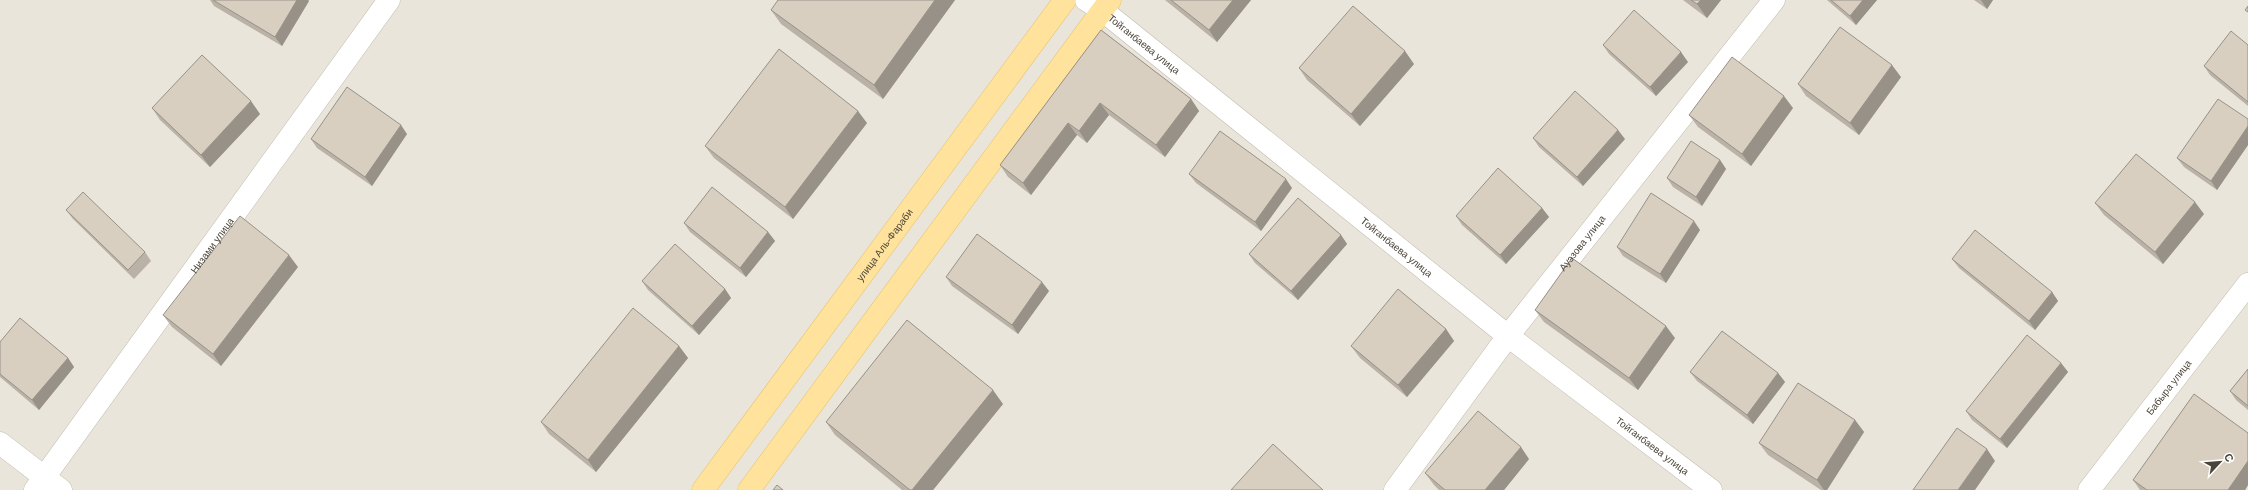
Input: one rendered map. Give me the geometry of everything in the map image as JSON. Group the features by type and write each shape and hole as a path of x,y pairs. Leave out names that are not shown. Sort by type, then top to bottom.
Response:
{"main road":[{"name":"улица Аль-Фараби","path":"702,490 1065,0"},
{"path":"748,490 1099,4"}],"street":[{"name":"Низами улица","path":"47,486 389,0"},
{"name":"Ауэзова улица","path":"1395,490 1508,336 1774,0"},
{"name":"Тойганбаева улица","path":"1099,4 1508,336 1711,490"},
{"name":"Бабыра улица","path":"2090,490 2248,284"},
{"path":"0,443 47,486"}],"shaded area":[{"path":"0,0 2248,0 2248,490 0,490"}],"building":[{"path":"213,0 297,0 275,37"},
{"path":"778,0 935,0 874,85 771,10"},
{"path":"1171,0 1233,0 1209,30"},
{"path":"1691,0 1701,0 1697,4"},
{"path":"1831,0 1863,0 1850,16"},
{"path":"1353,6 1405,51 1351,114 1299,68"},
{"path":"1634,10 1681,52 1650,87 1603,45"},
{"path":"1840,27 1892,65 1850,123 1798,84"},
{"path":"1101,30 1191,99 1156,145 1100,103 1079,131 1068,123 1023,183 1000,165"},
{"path":"2231,31 2248,45 2248,102 2204,66"},
{"path":"779,49 858,111 785,207 705,146"},
{"path":"202,55 251,101 201,155 152,108"},
{"path":"1732,57 1784,96 1742,154 1689,115"},
{"path":"347,87 401,125 365,177 311,139"},
{"path":"1575,91 1618,130 1577,177 1533,138"},
{"path":"2218,99 2248,119 2248,126 2211,181 2177,158"},
{"path":"1220,131 1286,179 1255,222 1189,174"},
{"path":"1691,141 1720,160 1696,197 1667,178"},
{"path":"2136,154 2195,202 2155,252 2095,203"},
{"path":"1498,168 1542,208 1500,255 1456,216"},
{"path":"712,187 768,232 740,268 684,223"},
{"path":"83,192 145,252 128,270 66,210"},
{"path":"1651,193 1694,221 1660,274 1617,247"},
{"path":"1298,198 1341,235 1291,291 1249,254"},
{"path":"240,216 289,255 213,354 163,315"},
{"path":"1975,230 2052,292 2029,321 1952,259"},
{"path":"977,234 1042,282 1012,325 946,277"},
{"path":"675,244 725,289 692,326 642,281"},
{"path":"1572,258 1666,326 1629,378 1535,310"},
{"path":"1398,289 1446,329 1398,385 1351,346"},
{"path":"633,308 679,346 588,460 541,422"},
{"path":"20,318 68,358 32,400 0,374 0,342"},
{"path":"907,320 993,390 912,490 910,490 826,422"},
{"path":"1722,331 1778,373 1747,415 1690,372"},
{"path":"2027,335 2061,363 2000,439 1966,411"},
{"path":"2248,369 2248,406 2230,391"},
{"path":"1798,383 1855,420 1817,480 1759,443"},
{"path":"2194,394 2248,433 2248,461 2228,490 2147,490 2133,480"},
{"path":"1478,411 1521,447 1485,490 1445,490 1425,473"},
{"path":"1957,428 1987,449 1958,490 1913,490"},
{"path":"1273,444 1323,490 1231,490"},
{"path":"777,485 783,490 773,490"}]}
